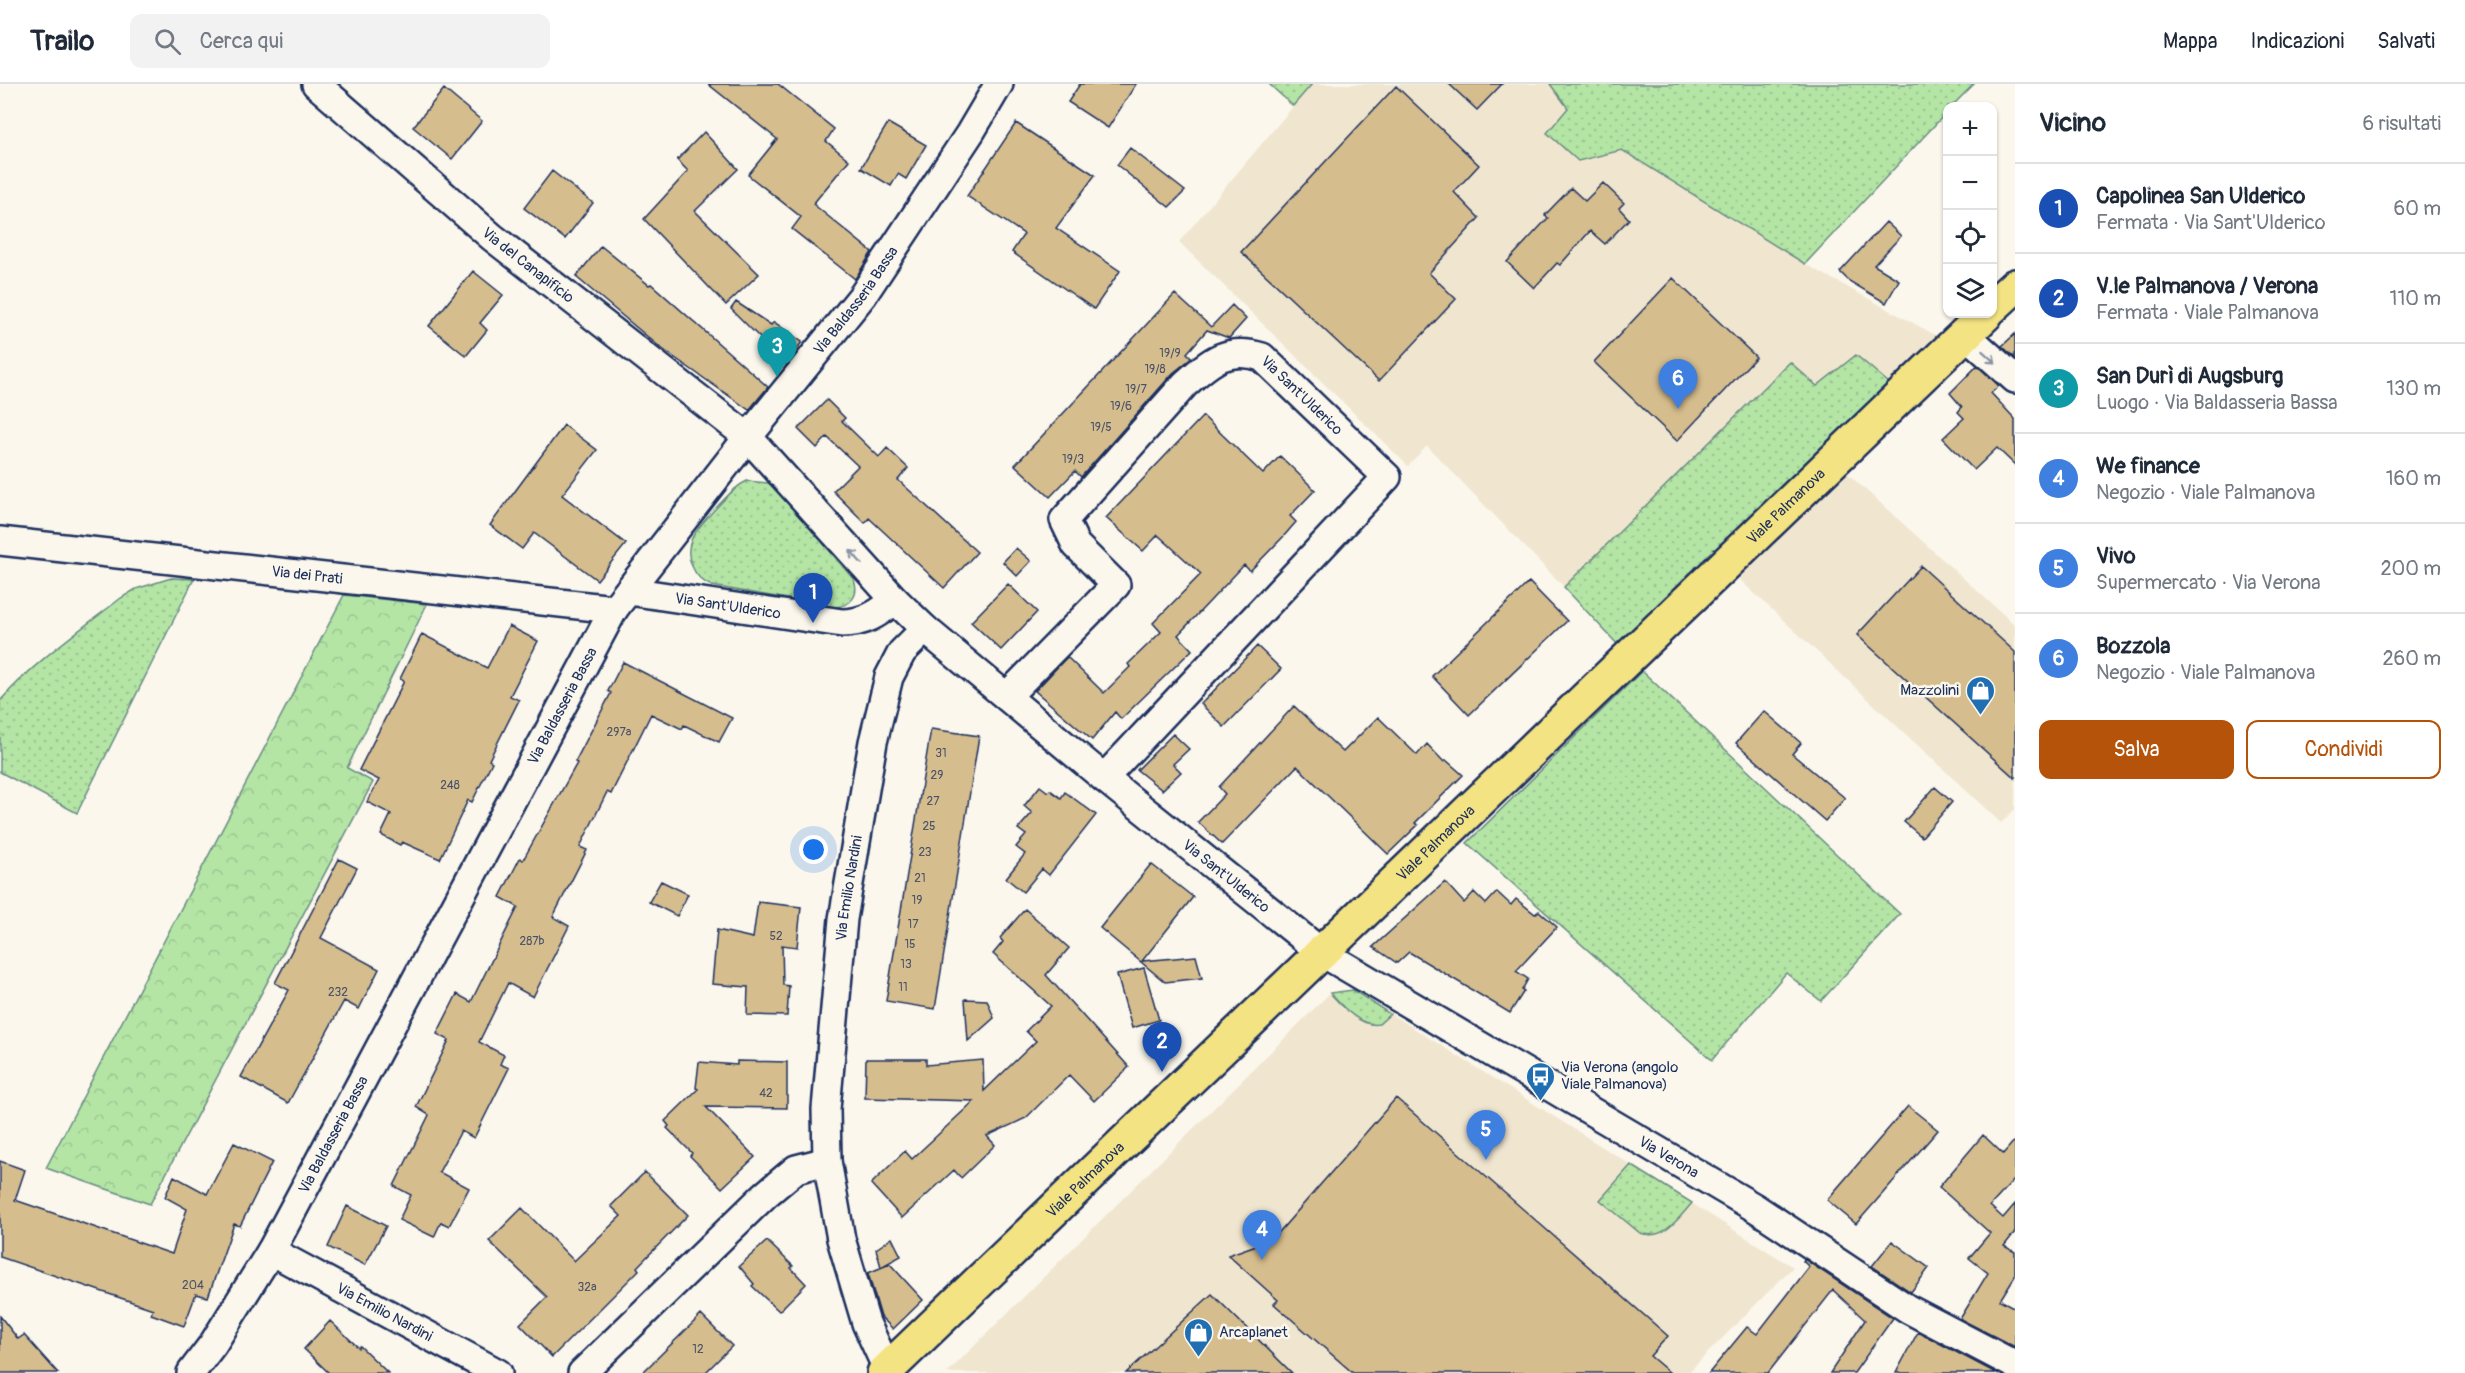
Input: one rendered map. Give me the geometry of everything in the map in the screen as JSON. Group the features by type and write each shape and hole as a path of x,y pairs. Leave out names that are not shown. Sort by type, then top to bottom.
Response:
{"main road":[{"path":"1997,302 2015,286"},
{"name":"Viale Palmanova","path":"887,1372 1976,324"}],"street":[{"name":"Via del Canapificio","path":"316,84 492,237 748,437"},
{"name":"Via Baldasseria Bassa","path":"191,1373 219,1334 271,1251 621,600 862,296 970,133 991,87"},
{"path":"1976,324 2015,379"},
{"name":"Via Sant'Ulderico","path":"1007,696 1116,585 1076,544 1064,520 1185,384 1206,365 1226,354 1246,353 1262,357 1387,477 1104,778"},
{"name":"Via Sant'Ulderico","path":"748,437 895,600 925,629 1104,778 1321,952"},
{"name":"Via dei Prati","path":"0,541 621,600"},
{"name":"Via Sant'Ulderico","path":"621,600 842,623 866,620 895,600"},
{"name":"Via Emilio Nardini","path":"887,1372 866,1323 841,1239 827,1161 826,1109 836,982 848,886 871,753 889,677 902,652 925,629"},
{"name":"Via Verona","path":"1321,952 1757,1209 1908,1309 2015,1365"},
{"path":"582,1373 773,1187 796,1169 827,1161"},
{"name":"Via Emilio Nardini","path":"271,1251 498,1373"}],"shaded area":[{"path":"1312,84 1550,84 1568,108 1622,150 1805,264 1937,336 1889,383 1856,355 1817,386 1789,362 1564,587 1427,446 1408,466 1179,242"},
{"path":"1846,472 2015,625 2015,809 2001,823 1738,578"},
{"path":"1353,990 1793,1267 1688,1373 947,1373 1330,993"}],"green space":[{"path":"1269,84 1312,84 1293,106"},
{"path":"1550,84 1974,84 1956,102 1943,102 1943,116 1805,264 1622,150 1578,161 1547,133 1568,108"},
{"path":"1856,355 1889,383 1619,646 1564,587 1790,362 1817,386"},
{"path":"747,481 768,483 778,489 854,580 856,591 849,602 835,607 712,586 697,576 689,557 690,542 704,522 730,494"},
{"path":"171,578 194,579 77,813 0,772 0,701 43,660 121,598 136,589"},
{"path":"344,595 427,604 347,768 373,782 150,1204 46,1168"},
{"path":"1642,671 1900,914 1821,1001 1786,973 1712,1060 1467,843"},
{"path":"1353,990 1390,1014 1379,1024 1365,1023 1330,993"},
{"path":"1631,1165 1692,1203 1676,1222 1656,1234 1640,1233 1600,1200"}],"building":[{"path":"708,84 778,84 834,129 826,141 849,160 813,204 872,252 855,279 792,229 801,217 748,175 777,139"},
{"path":"1080,84 1136,84 1108,128 1068,102"},
{"path":"1449,84 1502,84 1477,110"},
{"path":"1396,86 1479,165 1454,192 1479,218 1429,273 1456,299 1379,381 1241,252"},
{"path":"444,89 482,121 452,159 413,127"},
{"path":"888,123 926,145 906,179 898,174 891,186 861,168"},
{"path":"1016,123 1095,175 1056,228 1120,271 1094,309 1012,252 1024,234 967,196"},
{"path":"704,132 738,169 695,211 759,274 726,305 644,219 688,171 677,160"},
{"path":"1130,148 1185,191 1169,207 1117,165"},
{"path":"552,171 593,203 565,239 524,208"},
{"path":"1603,183 1624,203 1619,208 1629,219 1605,244 1590,231 1560,265 1557,263 1534,288 1507,262 1548,218 1545,215 1571,188 1585,201"},
{"path":"1886,222 1901,236 1874,265 1899,280 1886,303 1849,281 1840,272"},
{"path":"601,246 649,285 651,284 768,387 749,410 661,348 576,277"},
{"path":"473,271 503,295 480,323 487,330 466,356 429,326"},
{"path":"1673,278 1756,357 1677,441 1594,362"},
{"path":"1175,294 1211,327 1232,305 1246,319 1229,338 1207,330 1187,353 1192,358 1173,373 1081,477 1075,471 1050,497 1015,465"},
{"path":"736,302 771,325 774,322 802,342 786,364 731,309"},
{"path":"2015,334 2015,358 2002,346"},
{"path":"1979,367 1999,386 1991,393 2015,419 2015,465 1997,448 1974,470 1943,438 1964,418 1958,412 1962,407 1950,393 1975,368"},
{"path":"827,400 845,418 842,421 879,457 887,448 908,468 898,480 977,552 944,588 869,518 865,523 833,491 858,466 827,437 817,448 798,429"},
{"path":"1203,416 1263,474 1280,456 1315,490 1290,516 1296,522 1283,537 1250,571 1244,565 1178,635 1192,650 1121,719 1115,712 1092,740 1035,691 1067,657 1104,693 1130,667 1128,664 1161,632 1153,623 1201,574 1158,535 1143,551 1106,518"},
{"path":"564,425 597,450 562,495 626,544 597,580 534,533 522,549 490,525"},
{"path":"1016,548 1031,561 1017,576 1003,562"},
{"name":"Mazzolini","path":"1921,566 2015,652 2015,778 1857,635"},
{"path":"1529,582 1567,621 1469,715 1432,676"},
{"path":"1008,584 1037,612 1001,650 971,622"},
{"path":"509,626 538,641 510,696 519,700 489,760 492,762 472,802 468,800 440,859 402,842 400,845 381,835 391,814 367,802 379,780 359,770 404,681 400,679 422,634 487,668"},
{"path":"1257,646 1281,669 1224,727 1201,704"},
{"path":"623,662 732,718 719,742 684,725 682,729 651,714 611,794 607,792 580,847 587,850 553,917 569,926 533,997 508,983 479,1042 504,1055 500,1064 509,1068 474,1138 461,1131 439,1172 469,1188 449,1226 441,1222 434,1237 399,1220 411,1195 394,1186 429,1115 416,1107 449,1040 437,1034 457,994 471,1002 518,907 500,897 520,858 523,860 577,763 575,762 611,693 608,691"},
{"path":"1294,706 1343,752 1378,717 1417,755 1427,744 1444,762 1446,760 1463,775 1388,854 1297,766 1222,844 1198,822 1225,794 1219,787"},
{"path":"1764,711 1801,743 1792,754 1845,798 1825,821 1736,743"},
{"path":"931,729 979,736 935,1009 886,1001"},
{"path":"1173,734 1189,749 1173,764 1181,772 1162,790 1137,770"},
{"path":"1040,786 1061,798 1065,792 1096,815 1049,875 1042,869 1023,892 1006,878 1025,854 1016,847 1026,835 1018,829 1032,813 1024,806"},
{"path":"1935,787 1952,802 1922,837 1904,822"},
{"path":"339,859 357,868 321,938 379,969 359,1009 344,1001 288,1103 241,1077 289,990 275,983"},
{"path":"1151,864 1193,897 1142,961 1196,956 1202,978 1165,982 1100,928"},
{"path":"661,881 688,894 677,916 649,902"},
{"path":"1445,882 1464,903 1474,892 1486,904 1497,892 1511,905 1516,899 1535,914 1539,911 1557,927 1516,971 1528,979 1522,990 1524,991 1510,1013 1409,952 1397,963 1373,947"},
{"path":"758,902 801,907 797,947 782,945 783,985 789,986 787,1016 747,1015 748,987 712,984 717,930 753,938"},
{"path":"1025,909 1069,948 1046,975 1129,1067 1094,1101 1069,1075 1026,1118 987,1136 995,1145 961,1178 954,1170 902,1218 871,1184 905,1151 912,1159 974,1101 865,1098 866,1059 926,1059 926,1065 983,1060 984,1091 1036,1041 1026,1031 1051,1006 993,954 1003,942 1000,938"},
{"path":"1144,968 1159,1020 1132,1028 1117,975"},
{"path":"965,999 987,1000 994,1018 968,1041"},
{"path":"737,1061 787,1062 787,1108 706,1107 755,1157 722,1188 690,1156 692,1153 667,1128 669,1126 665,1121 698,1089 696,1088 699,1062 737,1065"},
{"path":"1396,1098 1668,1336 1650,1356 1670,1373 1353,1373 1274,1304 1278,1300 1228,1255 1273,1239"},
{"path":"1908,1106 1938,1130 1856,1224 1827,1200"},
{"path":"1983,1135 2003,1154 2015,1140 2015,1179 1990,1206 2003,1218 2015,1204 2015,1232 2004,1246 2015,1252 2015,1276 2000,1300 2015,1308 2015,1347 1960,1319 1988,1273 1969,1258 1990,1233 1939,1187"},
{"path":"234,1143 272,1162 240,1226 234,1224 208,1297 196,1294 184,1326 151,1314 153,1309 0,1257 0,1161 25,1170 15,1200 172,1254 187,1209 165,1197 174,1176 207,1194"},
{"path":"645,1172 688,1215 637,1267 639,1270 552,1357 520,1324 547,1297 489,1241 522,1208 574,1261 621,1216 611,1206"},
{"path":"347,1206 386,1226 365,1265 328,1247"},
{"path":"892,1238 901,1256 881,1267 876,1249"},
{"path":"767,1241 793,1266 791,1268 806,1284 779,1311 752,1286 754,1284 739,1266"},
{"path":"1892,1241 1929,1268 1911,1292 1872,1266"},
{"path":"1804,1259 1893,1318 1854,1373 1830,1373 1865,1320 1833,1290 1768,1373 1709,1373 1747,1327 1757,1334 1809,1267 1803,1261"},
{"path":"890,1264 923,1300 893,1329 881,1317 868,1273"},
{"path":"1212,1294 1292,1373 1126,1373"},
{"path":"701,1315 732,1346 705,1373 642,1373"},
{"path":"0,1316 18,1339 24,1335 58,1373 0,1373"},
{"path":"330,1321 388,1373 329,1373 304,1349"},
{"path":"1918,1332 1996,1373 1896,1373"}],"place":[{"name":"San Durì di Augsburg","path":"777,377"},
{"name":"Bozzola","path":"1678,409"},
{"name":"Capolinea San Ulderico","path":"813,623"},
{"name":"Mazzolini","path":"1980,716"},
{"name":"V.le Palmanova / Verona","path":"1162,1072"},
{"name":"Via Verona (angolo Viale Palmanova)","path":"1540,1102"},
{"name":"Vivo","path":"1486,1160"},
{"name":"We finance","path":"1262,1260"},
{"name":"Arcaplanet","path":"1198,1358"}]}
